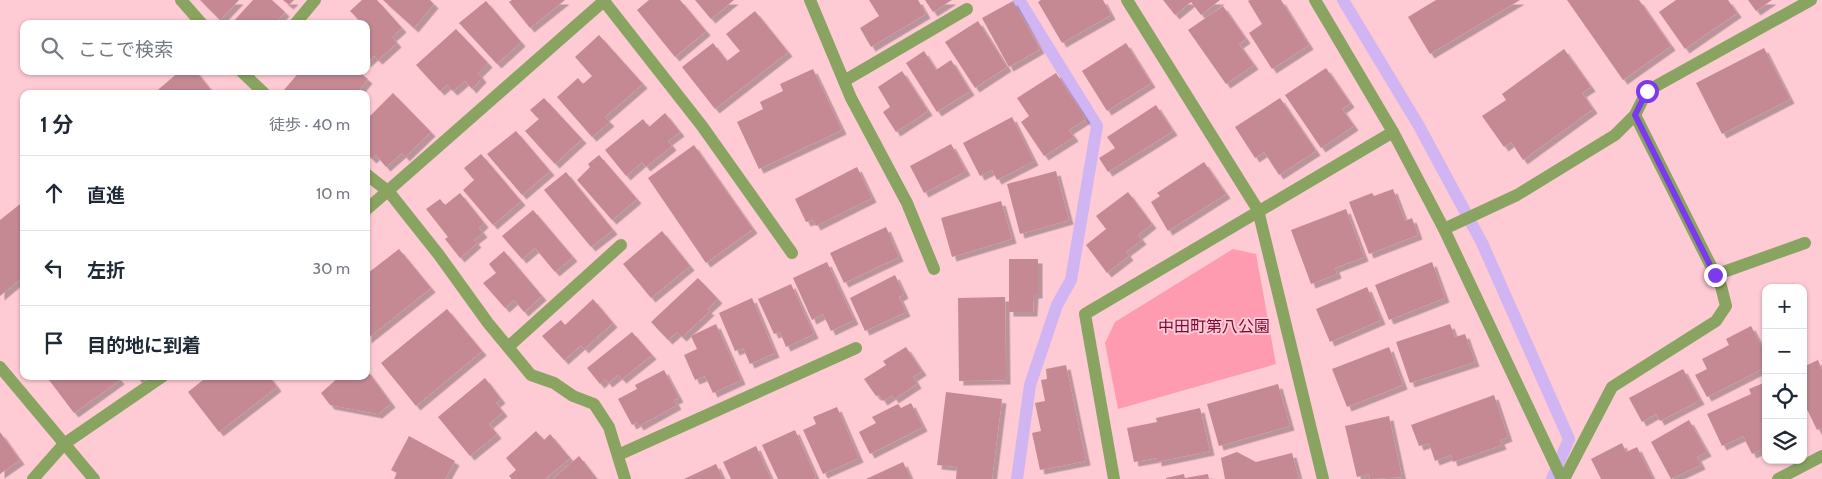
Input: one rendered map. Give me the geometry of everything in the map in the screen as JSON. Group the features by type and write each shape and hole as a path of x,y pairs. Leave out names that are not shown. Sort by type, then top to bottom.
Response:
{"street":[{"path":"181,0 198,20"},
{"path":"298,20 315,0"},
{"path":"370,207 605,0 702,126 792,253"},
{"path":"810,0 844,81 907,203 934,269"},
{"path":"1126,0 1258,210 1322,479"},
{"path":"1315,0 1393,132 1444,229 1563,479"},
{"path":"1444,229 1517,195 1616,135 1635,115 1647,91 1811,0"},
{"path":"844,81 967,9"},
{"path":"248,75 261,90"},
{"path":"1563,479 1612,387 1716,321 1726,306 1721,286 1635,115"},
{"path":"1114,479 1085,314 1258,210 1393,132"},
{"path":"370,177 389,192 440,255 508,348 531,375 554,383 573,396 594,404 609,427 625,479"},
{"path":"1715,275 1805,243"},
{"path":"508,348 621,245"},
{"path":"618,455 856,348"},
{"path":"0,367 94,479"},
{"path":"33,479 64,444 157,380"},
{"path":"1778,479 1822,456"}],"green space":[{"name":"中田町第八公園","path":"1233,249 1256,254 1276,364 1118,409 1105,343 1115,322"}],"building":[{"path":"200,0 239,0 220,20"},
{"path":"253,0 272,0 285,12 278,20 235,20"},
{"path":"283,0 294,0 289,5"},
{"path":"362,0 377,0 402,28 392,37 397,43 378,60 374,56 370,60 370,20 359,20 350,11"},
{"path":"383,0 430,0 434,4 414,28"},
{"path":"512,0 565,0 530,28 509,2"},
{"path":"649,0 680,0 706,31 675,57 637,10"},
{"path":"695,0 734,0 711,19"},
{"path":"869,0 918,0 926,14 871,47 860,28 879,16"},
{"path":"925,0 952,0 933,12"},
{"path":"1041,0 1103,0 1111,15 1062,43 1038,2"},
{"path":"1163,0 1220,0 1201,15 1191,2 1175,15"},
{"path":"1281,0 1309,45 1272,69 1249,33 1262,24 1248,1"},
{"path":"1436,0 1520,0 1430,54 1408,17"},
{"path":"1567,0 1639,0 1671,46 1623,80"},
{"path":"1676,0 1728,0 1737,13 1685,49 1659,12"},
{"path":"1748,0 1772,0 1756,11"},
{"path":"486,1 521,42 497,64 459,23"},
{"path":"1013,1 1040,49 1009,67 982,18"},
{"path":"1223,6 1246,39 1239,44 1254,65 1226,84 1188,30"},
{"path":"755,11 788,52 715,109 682,67 713,43 727,61 740,51 726,34"},
{"path":"978,21 1007,67 975,88 945,42"},
{"path":"456,29 488,63 478,73 482,78 472,89 465,81 453,91 447,85 440,91 416,65"},
{"path":"599,35 643,84 605,117 610,122 592,137 557,97 578,78 583,84 592,76 575,57"},
{"path":"1126,43 1151,83 1107,111 1082,71"},
{"path":"1764,48 1790,99 1722,134 1696,83"},
{"path":"1564,49 1591,87 1582,93 1593,109 1523,160 1511,142 1504,147 1482,116 1506,100 1502,94"},
{"path":"924,51 936,70 951,60 970,91 937,112 906,63"},
{"path":"1326,68 1350,103 1342,109 1354,126 1321,148 1285,95"},
{"path":"813,69 842,130 759,169 737,122 763,109 760,102 783,91 780,84"},
{"path":"902,71 928,111 896,132 883,112 890,107 878,87"},
{"path":"1056,73 1086,119 1069,130 1074,137 1044,156 1021,122 1029,116 1017,98"},
{"path":"175,75 199,75 211,90 158,90"},
{"path":"297,75 363,75 368,79 359,90 284,90"},
{"path":"393,93 431,132 405,157 402,153 386,167 376,155 372,159 370,157 370,116"},
{"path":"544,98 582,139 555,164 525,131 539,119 530,110"},
{"path":"1280,98 1316,151 1279,175 1264,152 1255,158 1235,127"},
{"path":"1156,105 1173,131 1108,172 1099,158 1115,148 1107,137"},
{"path":"665,113 680,132 668,141 672,146 646,167 642,162 626,176 605,150 643,119 649,127"},
{"path":"1012,117 1034,161 997,180 992,170 980,176 963,143"},
{"path":"516,131 550,171 522,195 487,154"},
{"path":"951,144 966,171 924,193 910,166"},
{"path":"694,145 753,229 706,263 648,178"},
{"path":"481,154 521,201 493,225 463,190 474,180 464,168"},
{"path":"599,155 637,199 612,220 577,180 590,167 588,164"},
{"path":"1204,162 1226,194 1168,231 1151,202 1160,196 1157,193"},
{"path":"857,167 872,198 816,226 813,220 806,222 795,199"},
{"path":"1056,171 1069,220 1020,234 1007,184"},
{"path":"566,172 613,230 591,247 544,190"},
{"path":"1393,189 1405,221 1412,218 1418,235 1369,254 1349,202 1372,193 1374,196"},
{"path":"1128,192 1152,224 1138,235 1142,240 1126,252 1129,256 1107,273 1086,245 1106,229 1096,216"},
{"path":"460,193 484,223 479,228 483,233 474,240 477,243 460,258 445,239 448,237 426,209 440,199 445,205"},
{"path":"1001,201 1012,239 952,257 941,218"},
{"path":"20,204 20,279 0,296 0,220"},
{"path":"1346,209 1364,257 1335,268 1337,274 1311,284 1291,230"},
{"path":"533,210 573,257 555,272 535,248 522,259 502,236"},
{"path":"886,227 899,257 844,283 830,253"},
{"path":"662,231 690,266 651,298 623,264"},
{"path":"399,249 431,288 370,337 370,271"},
{"path":"504,251 542,296 524,312 514,300 505,308 483,283 496,273 489,264"},
{"path":"1009,259 1038,259 1038,294 1034,294 1033,312 1009,312"},
{"path":"827,262 854,320 831,331 823,314 812,320 793,278"},
{"path":"1432,262 1445,298 1389,320 1375,285"},
{"path":"895,275 904,294 899,297 906,312 865,331 850,298"},
{"path":"698,278 718,299 707,309 710,311 682,337 677,332 668,340 651,322"},
{"path":"791,284 814,334 786,347 780,332 774,334 758,299"},
{"path":"1367,287 1381,320 1330,342 1316,309"},
{"path":"1005,297 1006,380 959,381 958,298"},
{"path":"752,298 775,353 750,364 743,348 735,351 719,313"},
{"path":"593,299 613,323 584,349 581,345 564,360 542,336 561,320 565,325"},
{"path":"447,309 482,351 416,406 381,363"},
{"path":"716,324 741,380 713,393 705,376 695,380 684,355 697,349 691,336"},
{"path":"1450,324 1455,337 1465,334 1475,362 1410,383 1396,342"},
{"path":"1751,326 1762,347 1762,369 1707,397 1695,375 1707,369 1702,359 1729,345 1726,339"},
{"path":"632,332 652,355 622,379 618,375 608,383 605,379 600,384 587,368"},
{"path":"906,347 922,371 913,377 917,384 894,399 892,395 883,401 879,395 876,396 864,379 886,365 883,361"},
{"path":"1389,347 1403,385 1347,407 1332,369"},
{"path":"1818,360 1822,370 1822,428 1817,430 1807,409 1807,365"},
{"path":"1066,365 1086,461 1040,470 1032,433 1041,431 1035,403 1045,401 1041,380 1047,379 1046,369"},
{"path":"1683,369 1700,400 1660,421 1656,414 1642,422 1629,398"},
{"path":"664,370 679,398 674,400 677,405 639,426 637,422 632,425 618,399 637,389 635,385"},
{"path":"370,374 391,403 378,414 330,405 321,393 336,380 370,380"},
{"path":"485,378 501,399 496,403 503,412 489,424 497,434 470,456 438,417"},
{"path":"49,380 120,380 74,413"},
{"path":"203,380 272,380 277,387 219,432 188,392"},
{"path":"1278,384 1290,426 1219,446 1207,404"},
{"path":"1762,384 1762,449 1752,454 1743,436 1722,446 1707,414 1751,394 1749,389"},
{"path":"946,392 1002,399 992,479 956,479 957,467 937,465"},
{"path":"1494,395 1508,437 1500,440 1502,445 1453,462 1451,455 1435,461 1429,443 1419,446 1411,425"},
{"path":"911,403 923,427 870,454 859,432 876,423 872,417 898,404 901,408"},
{"path":"837,407 859,458 823,474 803,430 816,424 813,417"},
{"path":"1200,408 1210,451 1157,462 1157,458 1134,462 1127,428 1157,422 1156,418"},
{"path":"1389,416 1402,477 1370,479 1369,474 1357,477 1345,426"},
{"path":"1689,420 1707,452 1697,457 1701,465 1671,479 1651,442"},
{"path":"795,430 816,477 813,479 778,479 762,445"},
{"path":"536,431 544,440 550,434 570,458 545,479 512,479 509,476 516,470 506,458"},
{"path":"0,432 20,460 0,474"},
{"path":"409,436 455,461 445,479 394,479 397,473 391,470"},
{"path":"1622,443 1626,452 1637,447 1653,479 1601,479 1591,459"},
{"path":"756,446 771,479 731,479 723,462"},
{"path":"1237,452 1256,462 1292,453 1299,479 1225,479 1221,458"},
{"path":"579,456 597,479 553,479"},
{"path":"903,462 911,479 866,479"},
{"path":"716,464 723,479 684,479"},
{"path":"1184,474 1185,479 1166,479 1166,478"},
{"path":"1208,474 1209,479 1185,479 1185,478"}],"waterway":[{"path":"1017,479 1030,385 1057,305 1071,280 1097,126 1019,0"},
{"path":"1343,0 1419,126 1482,243 1569,439 1552,479"}],"route":[{"path":"1647,91 1635,115 1715,275"}]}
